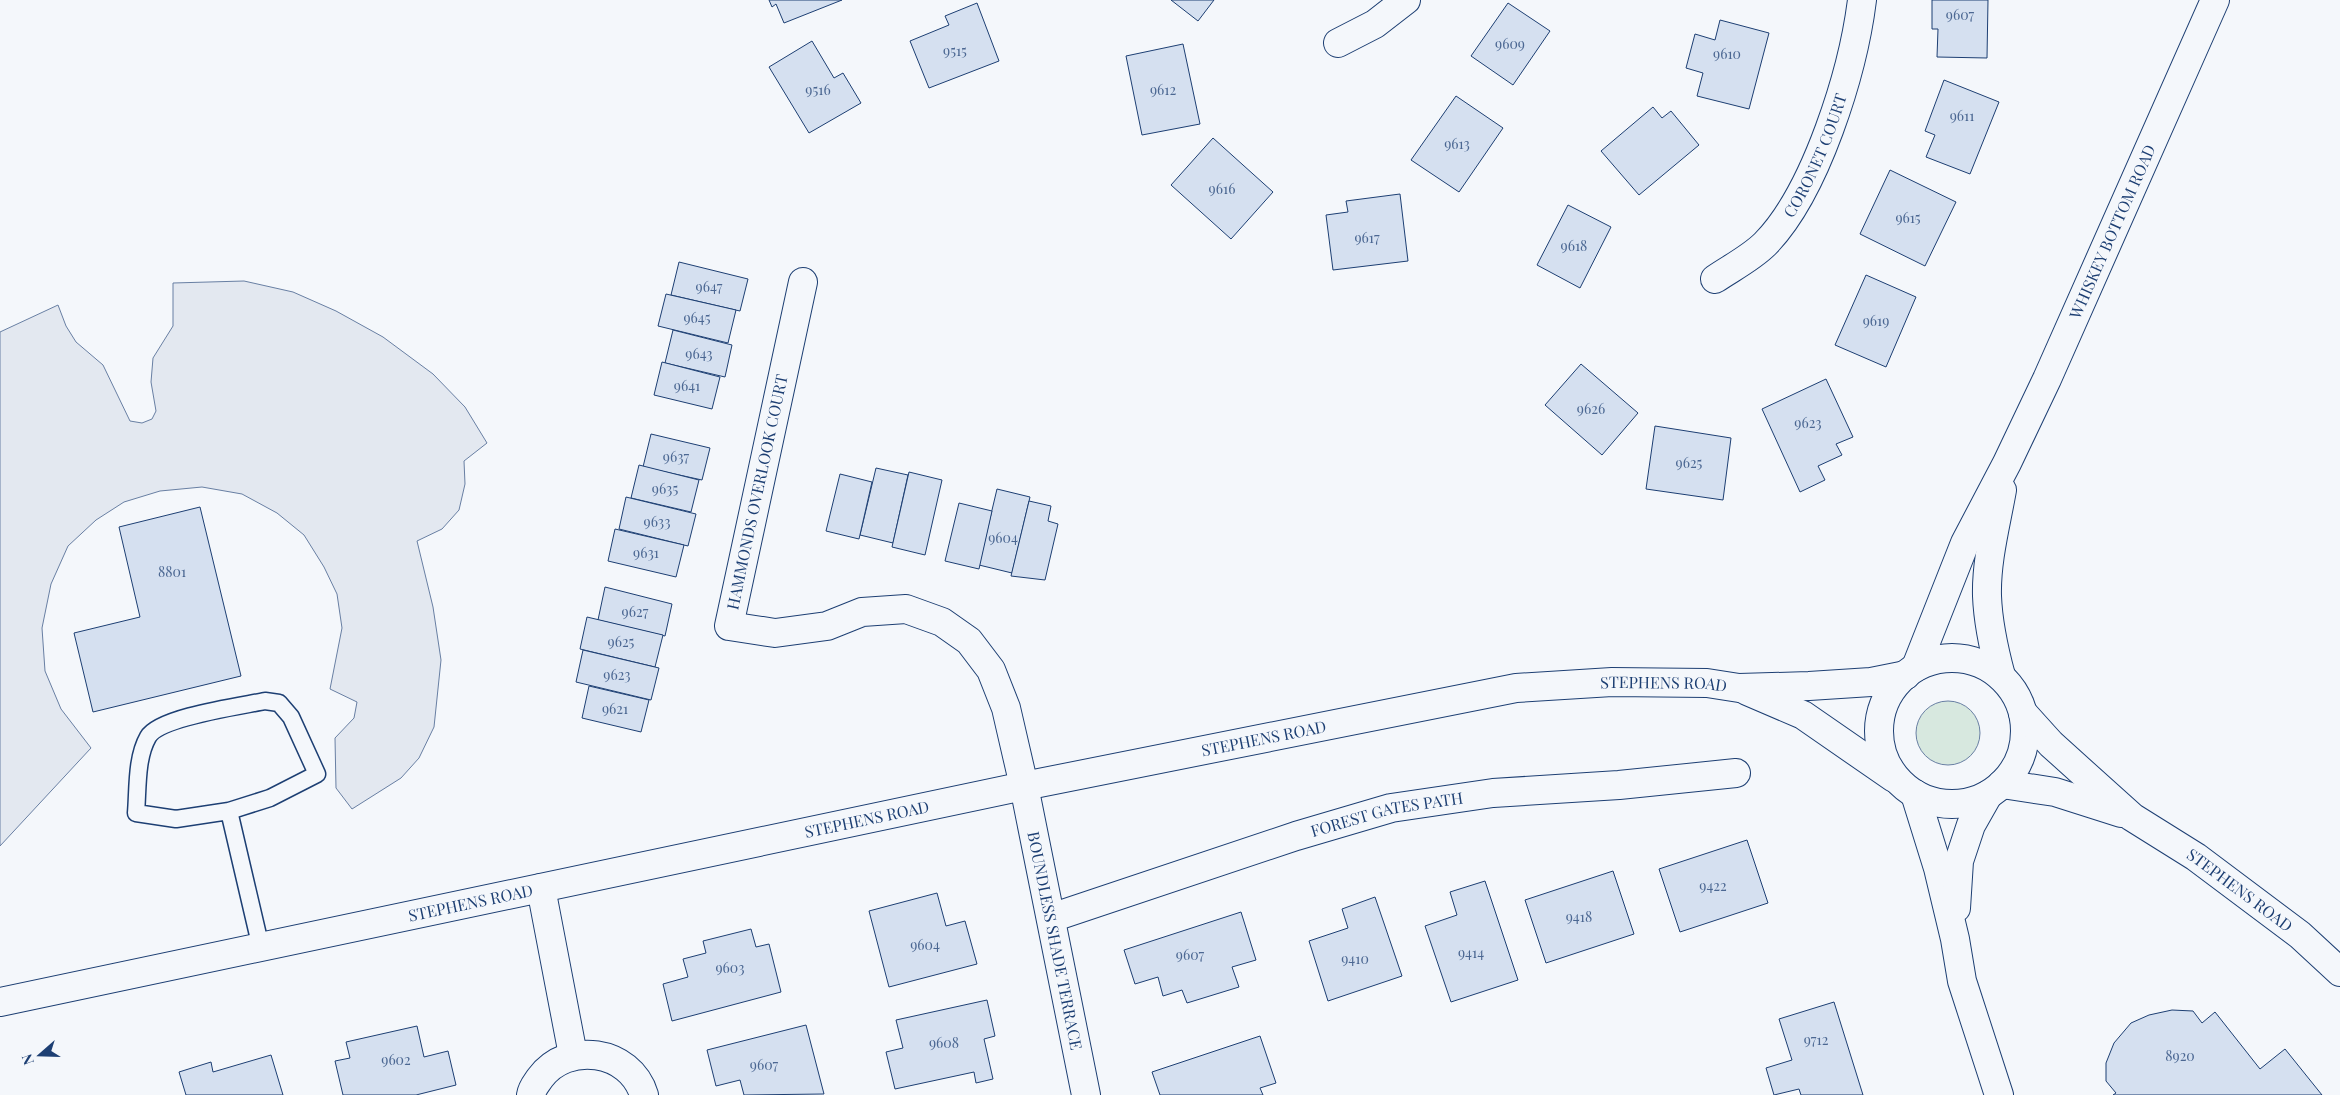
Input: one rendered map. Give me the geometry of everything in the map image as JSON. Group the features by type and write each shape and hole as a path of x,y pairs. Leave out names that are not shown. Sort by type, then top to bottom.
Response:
{"street":[{"path":"1338,43 1375,24 1406,0"},
{"name":"CORONET COURT","path":"1715,279 1764,245 1791,213 1817,158 1842,91 1862,0"},
{"name":"WHISKEY BOTTOM ROAD","path":"1911,671 1965,543 2007,463 2047,379 2214,0"},
{"name":"HAMMONDS OVERLOOK COURT","path":"803,282 729,626 775,633 827,626 862,612 906,609 942,622 969,641 990,670 1006,708 1024,786"},
{"name":"WHISKEY BOTTOM ROAD","path":"2001,676 1992,640 1987,596 1992,549 2007,463"},
{"path":"1955,939 1959,861 1971,825 2018,760 2025,738 2023,713 2014,693 2001,676 1985,665 1956,658 1932,660 1911,671 1895,685 1881,711 1879,739 1885,761 1908,789 1938,868 1955,939 1962,981 1999,1095"},
{"name":"STEPHENS ROAD","path":"0,1002 1024,786 1516,688 1612,682 1707,683 1739,688 1871,682 1911,671"},
{"name":"STEPHENS ROAD","path":"1739,688 1803,716 1843,741 1908,789"},
{"name":"STEPHENS ROAD","path":"2023,713 2051,744 2132,817 2196,858 2300,935 2340,972"},
{"name":"FOREST GATES PATH","path":"1051,918 1296,836 1391,808 1493,794 1619,785 1736,773"},
{"name":"BOUNDLESS SHADE TERRACE","path":"1024,786 1086,1095"},
{"path":"1908,789 1938,803 1963,804 1995,790"},
{"name":"STEPHENS ROAD","path":"1995,790 2055,792 2132,817"},
{"path":"541,888 574,1055"},
{"path":"531,1095 532,1089 547,1069 574,1055 603,1055 624,1066 641,1086 644,1095"}],"lane":[{"path":"265,701 279,704 291,717 317,774 270,798 229,811 176,819 136,813 142,754 148,736 157,727 172,720 265,701"},
{"path":"229,811 262,948"}],"shaded area":[{"path":"244,281 293,292 336,311 383,337 433,374 465,407 487,443 464,461 465,484 459,510 442,529 417,541 433,607 441,660 434,727 419,758 401,778 352,809 336,788 335,738 354,718 357,702 330,689 342,628 337,594 324,567 304,535 277,513 242,494 202,487 160,491 124,502 96,520 68,546 51,584 42,628 45,671 61,709 91,748 0,846 0,332 58,305 66,326 76,342 103,365 130,421 142,423 152,419 156,411 151,382 153,358 173,326 173,283"},
{"path":"1948,701 1966,707 1974,715 1980,733 1974,751 1966,759 1948,765 1930,759 1922,751 1916,733 1922,715 1930,707"}],"building":[{"path":"769,0 842,0 784,23 776,4 772,7"},
{"path":"1171,0 1214,0 1198,21"},
{"path":"1932,0 1988,0 1987,58 1937,57 1938,29 1932,29"},
{"path":"977,3 999,61 929,88 910,41 949,25 945,16"},
{"path":"1508,3 1550,31 1513,85 1471,56"},
{"path":"1720,20 1769,33 1749,109 1697,96 1703,73 1686,68 1695,34 1715,40"},
{"path":"812,41 834,78 843,73 861,103 809,133 769,67"},
{"path":"1183,44 1200,124 1142,135 1126,56"},
{"path":"1944,80 1999,102 1970,174 1926,157 1935,135 1925,131"},
{"path":"1456,96 1503,128 1459,192 1411,160"},
{"path":"1653,107 1662,118 1671,111 1699,145 1639,195 1601,151"},
{"path":"1213,138 1273,192 1231,239 1171,185"},
{"path":"1890,170 1956,202 1925,266 1860,234"},
{"path":"1400,194 1408,261 1333,270 1326,215 1348,212 1346,201"},
{"path":"1568,205 1611,227 1580,288 1537,265"},
{"path":"679,262 748,279 740,311 671,295"},
{"path":"1866,275 1916,297 1886,367 1835,345"},
{"path":"666,294 736,310 728,343 658,326"},
{"path":"673,330 732,345 725,377 665,363"},
{"path":"662,362 720,377 712,409 654,395"},
{"path":"1581,364 1638,413 1602,455 1545,405"},
{"path":"1826,379 1853,437 1836,444 1842,455 1818,466 1825,480 1800,492 1762,409"},
{"path":"1655,426 1731,438 1723,500 1646,489"},
{"path":"651,434 710,448 702,480 643,467"},
{"path":"639,465 699,480 691,512 631,498"},
{"path":"876,468 908,475 893,543 860,535"},
{"path":"909,472 942,480 925,555 892,547"},
{"path":"840,474 872,482 859,539 826,531"},
{"path":"997,489 1030,497 1012,573 979,565"},
{"path":"626,497 696,514 688,546 619,529"},
{"path":"1029,501 1051,506 1048,521 1058,524 1045,580 1011,576"},
{"path":"959,503 992,511 979,569 945,561"},
{"path":"200,507 241,676 93,712 74,633 140,617 119,527"},
{"path":"615,529 684,545 676,577 608,561"},
{"path":"605,587 672,604 665,636 598,620"},
{"path":"587,617 663,635 655,667 580,649"},
{"path":"583,650 659,668 651,700 576,682"},
{"path":"589,686 649,700 641,732 582,718"},
{"path":"1747,840 1768,903 1680,932 1659,869"},
{"path":"1613,871 1634,934 1546,963 1525,900"},
{"path":"1485,881 1518,980 1451,1002 1425,926 1457,915 1450,892"},
{"path":"937,893 946,926 965,921 977,964 889,987 869,911"},
{"path":"1375,897 1402,976 1328,1001 1309,941 1348,928 1342,909"},
{"path":"1241,912 1256,960 1232,967 1239,987 1187,1003 1182,990 1163,996 1158,977 1135,984 1124,950"},
{"path":"751,929 756,947 769,944 781,992 672,1021 663,984 688,977 683,959 706,953 703,941"},
{"path":"987,1000 995,1036 984,1039 993,1079 976,1083 974,1072 895,1089 886,1052 903,1048 896,1020"},
{"path":"1834,1002 1863,1095 1801,1095 1799,1089 1774,1095 1766,1068 1792,1060 1779,1019"},
{"path":"2172,1010 2193,1011 2202,1023 2215,1012 2260,1069 2285,1049 2322,1095 2113,1095 2116,1093 2106,1081 2106,1063 2114,1043 2131,1023 2149,1015"},
{"path":"806,1025 824,1094 744,1095 740,1080 716,1086 707,1050"},
{"path":"417,1026 424,1057 448,1051 456,1085 416,1095 343,1095 335,1061 350,1058 346,1042"},
{"path":"1260,1036 1276,1083 1260,1088 1263,1095 1160,1095 1152,1072"},
{"path":"271,1055 283,1095 186,1095 179,1072 211,1062 213,1072"}]}
